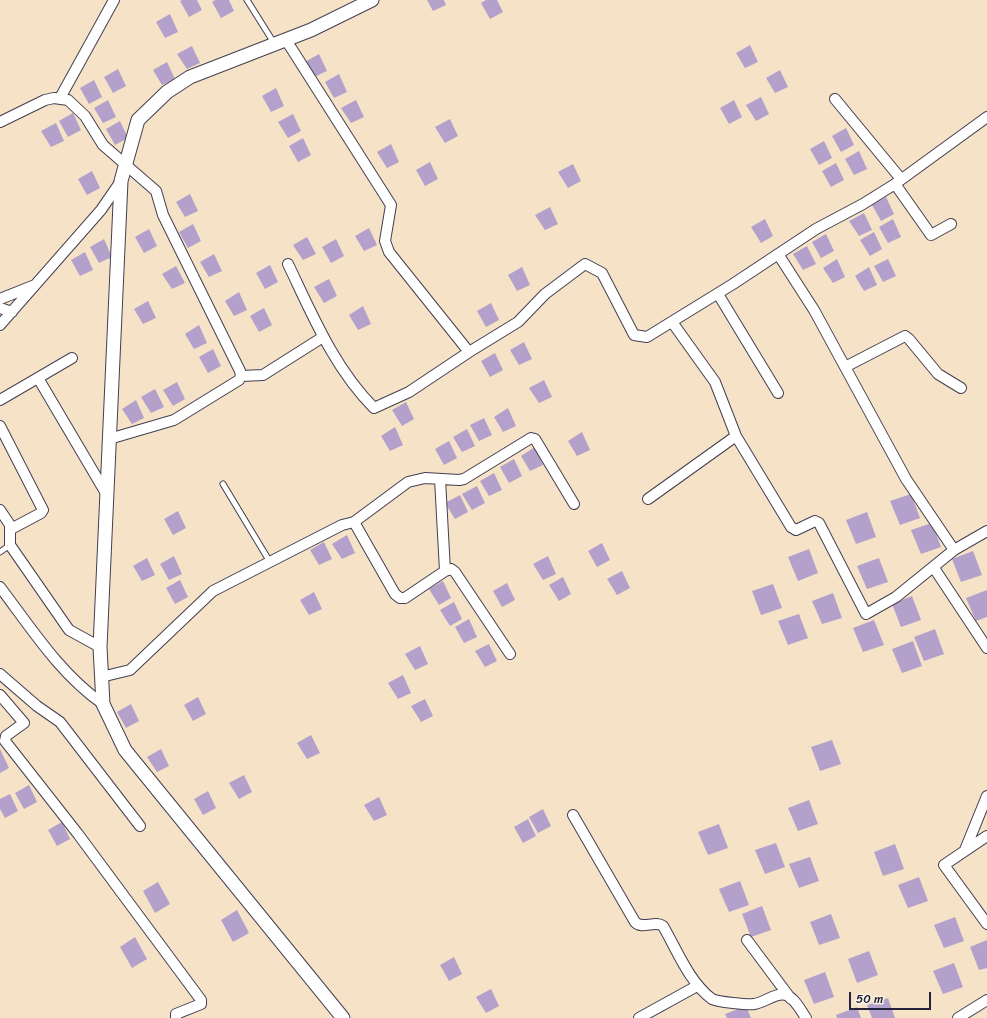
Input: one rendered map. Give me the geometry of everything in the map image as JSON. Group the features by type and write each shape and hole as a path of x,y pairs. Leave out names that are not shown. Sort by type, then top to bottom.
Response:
{"street":[{"path":"60,98 114,0"},
{"path":"343,1018 124,750 103,704 100,647 121,181 138,120 168,92 190,77 311,30 372,0"},
{"path":"280,42 391,205 385,240 389,252 469,352"},
{"path":"0,122 46,100 60,98 68,100 85,116 100,141 156,190 163,215 241,376"},
{"path":"835,99 898,182 931,235 951,224"},
{"path":"288,264 323,337 361,395 374,408 409,392 469,352 518,322 545,294 585,264 602,273 634,334 647,337 718,294 816,228 863,204 898,182 987,117"},
{"path":"0,325 101,210 121,181"},
{"path":"778,254 814,310 906,479 954,550"},
{"path":"0,299 36,284"},
{"path":"718,294 778,393"},
{"path":"0,308 12,312"},
{"path":"672,322 715,382 736,436 793,530 815,521 819,523 866,614 896,597 934,568 954,550 987,531"},
{"path":"845,367 905,336 938,374 961,388"},
{"path":"241,376 263,375 323,337"},
{"path":"0,400 72,358"},
{"path":"109,439 181,417 239,380 241,376"},
{"path":"38,378 106,495"},
{"path":"0,426 43,510 41,513 11,529"},
{"path":"648,499 736,436"},
{"path":"101,677 130,670 213,591 342,525 354,522 408,482 417,479 464,479 526,440 535,439 574,504"},
{"path":"440,479 445,571"},
{"path":"0,510 11,529 10,545 69,630 100,647"},
{"path":"354,522 395,594 400,598 405,598 445,571 451,569 456,572 510,654"},
{"path":"934,568 987,648"},
{"path":"0,587 46,649 74,681 82,690 103,704"},
{"path":"0,675 37,706 60,722 140,826"},
{"path":"0,695 24,723 6,736 5,741 78,834 201,1000 201,1004 176,1014 176,1018"},
{"path":"965,850 987,796"},
{"path":"573,815 635,922 640,926 660,923 664,926 697,986 713,999 722,1002 753,1005 778,995 785,995 792,999"},
{"path":"987,836 946,863 944,868 987,924"},
{"path":"747,940 806,1018"},
{"path":"639,1018 697,986"},
{"path":"958,1018 987,1000"}],"lane":[{"path":"247,0 280,42"},
{"path":"223,484 270,562"},
{"path":"0,552 10,545"}],"building":[{"path":"197,0 202,10 189,17 180,1"},
{"path":"215,0 229,0 234,11 221,18 212,2"},
{"path":"427,0 444,0 446,5 433,11"},
{"path":"486,0 497,0 503,12 490,19 481,3"},
{"path":"170,14 178,32 165,38 156,22"},
{"path":"750,45 758,62 745,68 736,53"},
{"path":"192,46 200,63 187,69 177,54"},
{"path":"319,54 327,71 314,77 305,62"},
{"path":"167,62 175,79 162,85 153,70"},
{"path":"118,69 126,86 113,93 104,77"},
{"path":"780,70 788,87 775,93 766,78"},
{"path":"339,74 347,92 334,98 325,82"},
{"path":"94,80 102,97 89,104 80,88"},
{"path":"276,88 284,106 271,112 262,96"},
{"path":"761,97 769,114 756,121 746,105"},
{"path":"108,100 116,117 103,123 94,108"},
{"path":"356,100 364,117 351,123 341,108"},
{"path":"734,100 742,117 729,124 720,108"},
{"path":"73,113 81,130 68,137 59,121"},
{"path":"293,114 301,131 288,138 278,122"},
{"path":"450,119 458,136 445,143 435,127"},
{"path":"120,121 128,138 115,145 106,129"},
{"path":"56,123 64,141 51,147 41,131"},
{"path":"846,128 854,145 841,152 832,136"},
{"path":"303,138 311,155 298,162 289,146"},
{"path":"824,141 832,158 819,165 810,149"},
{"path":"391,144 399,162 387,168 377,152"},
{"path":"859,151 867,169 854,175 845,159"},
{"path":"430,162 438,179 425,186 416,170"},
{"path":"836,163 844,180 831,187 822,171"},
{"path":"573,164 581,181 568,188 558,172"},
{"path":"92,171 100,188 87,195 78,179"},
{"path":"190,194 198,211 185,217 176,202"},
{"path":"886,197 894,214 881,221 872,205"},
{"path":"550,207 558,224 545,230 535,215"},
{"path":"864,213 872,230 859,236 849,221"},
{"path":"765,219 773,236 761,243 751,227"},
{"path":"893,219 901,237 888,243 879,227"},
{"path":"193,224 201,241 188,248 179,232"},
{"path":"369,228 377,245 364,251 355,236"},
{"path":"149,229 157,246 144,253 135,237"},
{"path":"874,232 882,249 870,256 860,240"},
{"path":"826,234 834,251 821,258 812,242"},
{"path":"307,237 316,254 303,260 293,245"},
{"path":"104,239 112,257 99,263 90,247"},
{"path":"336,239 344,256 331,263 322,247"},
{"path":"807,246 816,264 803,270 793,254"},
{"path":"85,252 93,270 80,276 71,260"},
{"path":"214,254 222,271 209,277 200,262"},
{"path":"837,259 845,277 833,283 823,268"},
{"path":"888,259 896,276 883,282 874,266"},
{"path":"270,265 278,282 265,289 256,273"},
{"path":"176,266 185,283 172,289 162,274"},
{"path":"522,267 530,285 517,291 508,275"},
{"path":"869,267 877,285 864,291 855,276"},
{"path":"329,279 337,296 324,303 314,287"},
{"path":"239,292 247,310 234,316 225,301"},
{"path":"148,301 156,318 143,324 134,309"},
{"path":"491,303 499,320 486,327 477,311"},
{"path":"363,306 371,324 358,330 349,315"},
{"path":"264,308 272,325 259,332 250,316"},
{"path":"199,325 207,343 194,349 185,334"},
{"path":"524,342 532,359 519,365 510,350"},
{"path":"213,349 221,366 208,373 199,357"},
{"path":"495,353 503,370 490,377 481,361"},
{"path":"544,380 552,397 539,403 529,388"},
{"path":"177,382 185,399 173,406 163,390"},
{"path":"155,389 164,407 151,413 141,397"},
{"path":"136,400 144,418 132,424 122,409"},
{"path":"406,402 414,419 402,426 392,410"},
{"path":"508,408 516,426 503,432 494,417"},
{"path":"484,418 492,435 479,441 470,425"},
{"path":"395,427 403,445 390,451 381,436"},
{"path":"467,429 475,446 462,452 453,437"},
{"path":"582,432 590,450 577,456 568,441"},
{"path":"449,441 457,458 444,465 435,449"},
{"path":"535,447 543,465 530,471 521,456"},
{"path":"514,459 522,476 509,483 500,467"},
{"path":"494,473 502,490 489,496 480,481"},
{"path":"477,486 485,503 472,510 462,494"},
{"path":"911,494 920,518 900,525 890,501"},
{"path":"460,495 468,512 455,519 445,503"},
{"path":"178,511 186,528 173,535 164,519"},
{"path":"867,512 876,537 856,544 846,520"},
{"path":"932,523 941,547 921,554 911,530"},
{"path":"347,535 355,553 342,559 332,544"},
{"path":"324,542 332,559 319,565 310,550"},
{"path":"602,543 610,560 597,567 588,551"},
{"path":"809,549 818,573 798,581 788,557"},
{"path":"973,551 982,575 961,582 952,559"},
{"path":"174,556 182,574 169,580 160,564"},
{"path":"548,556 556,574 543,580 533,564"},
{"path":"147,558 155,575 142,581 133,566"},
{"path":"879,558 888,582 867,589 857,566"},
{"path":"622,571 630,588 617,595 607,579"},
{"path":"563,577 571,594 559,601 549,585"},
{"path":"180,580 188,597 175,604 166,588"},
{"path":"443,581 451,598 439,605 429,589"},
{"path":"507,583 515,600 502,607 493,591"},
{"path":"773,584 782,608 761,615 752,591"},
{"path":"987,590 987,617 976,621 966,598"},
{"path":"314,592 322,609 309,615 300,600"},
{"path":"833,593 842,618 822,624 812,601"},
{"path":"912,596 921,620 901,627 892,604"},
{"path":"454,602 462,619 450,626 440,610"},
{"path":"799,614 808,638 788,645 778,621"},
{"path":"469,619 477,637 464,643 455,627"},
{"path":"874,620 884,645 863,652 853,628"},
{"path":"935,629 944,654 924,661 914,637"},
{"path":"913,641 922,666 902,673 892,649"},
{"path":"489,644 497,661 485,667 475,651"},
{"path":"420,646 428,664 415,670 405,654"},
{"path":"403,675 411,693 398,699 388,683"},
{"path":"198,697 206,714 193,721 184,705"},
{"path":"425,699 433,716 421,722 411,706"},
{"path":"131,704 139,721 126,728 117,712"},
{"path":"311,735 320,753 307,759 297,743"},
{"path":"832,740 841,764 820,771 811,747"},
{"path":"0,749 9,768 0,773"},
{"path":"161,749 169,766 157,772 147,757"},
{"path":"244,775 252,792 239,799 229,783"},
{"path":"29,785 37,802 24,809 15,793"},
{"path":"208,791 216,808 203,815 194,799"},
{"path":"10,794 18,811 5,818 0,809 0,799"},
{"path":"379,797 387,815 374,821 364,805"},
{"path":"809,800 818,824 798,831 788,808"},
{"path":"543,809 551,826 538,833 529,817"},
{"path":"528,819 536,836 523,843 514,827"},
{"path":"62,822 70,839 57,846 48,830"},
{"path":"719,824 728,848 708,855 698,832"},
{"path":"776,843 785,867 765,874 755,850"},
{"path":"895,844 904,869 883,876 874,852"},
{"path":"810,857 819,881 799,888 789,864"},
{"path":"919,877 928,901 908,908 898,885"},
{"path":"740,881 749,905 729,912 719,889"},
{"path":"158,882 170,904 155,913 143,891"},
{"path":"762,906 771,930 751,937 742,914"},
{"path":"237,910 249,933 233,942 221,920"},
{"path":"831,914 840,938 819,945 810,922"},
{"path":"955,917 964,941 944,948 934,925"},
{"path":"135,937 147,959 132,968 120,947"},
{"path":"987,940 987,968 979,970 970,947"},
{"path":"869,951 878,975 857,983 848,959"},
{"path":"454,957 462,974 449,981 440,965"},
{"path":"954,963 963,987 943,994 933,971"},
{"path":"825,972 834,997 814,1004 804,980"},
{"path":"491,989 499,1006 486,1013 476,997"},
{"path":"888,998 895,1018 872,1018 867,1005"},
{"path":"746,1006 751,1018 727,1018 725,1014"},
{"path":"857,1007 861,1018 837,1018 836,1015"}]}
